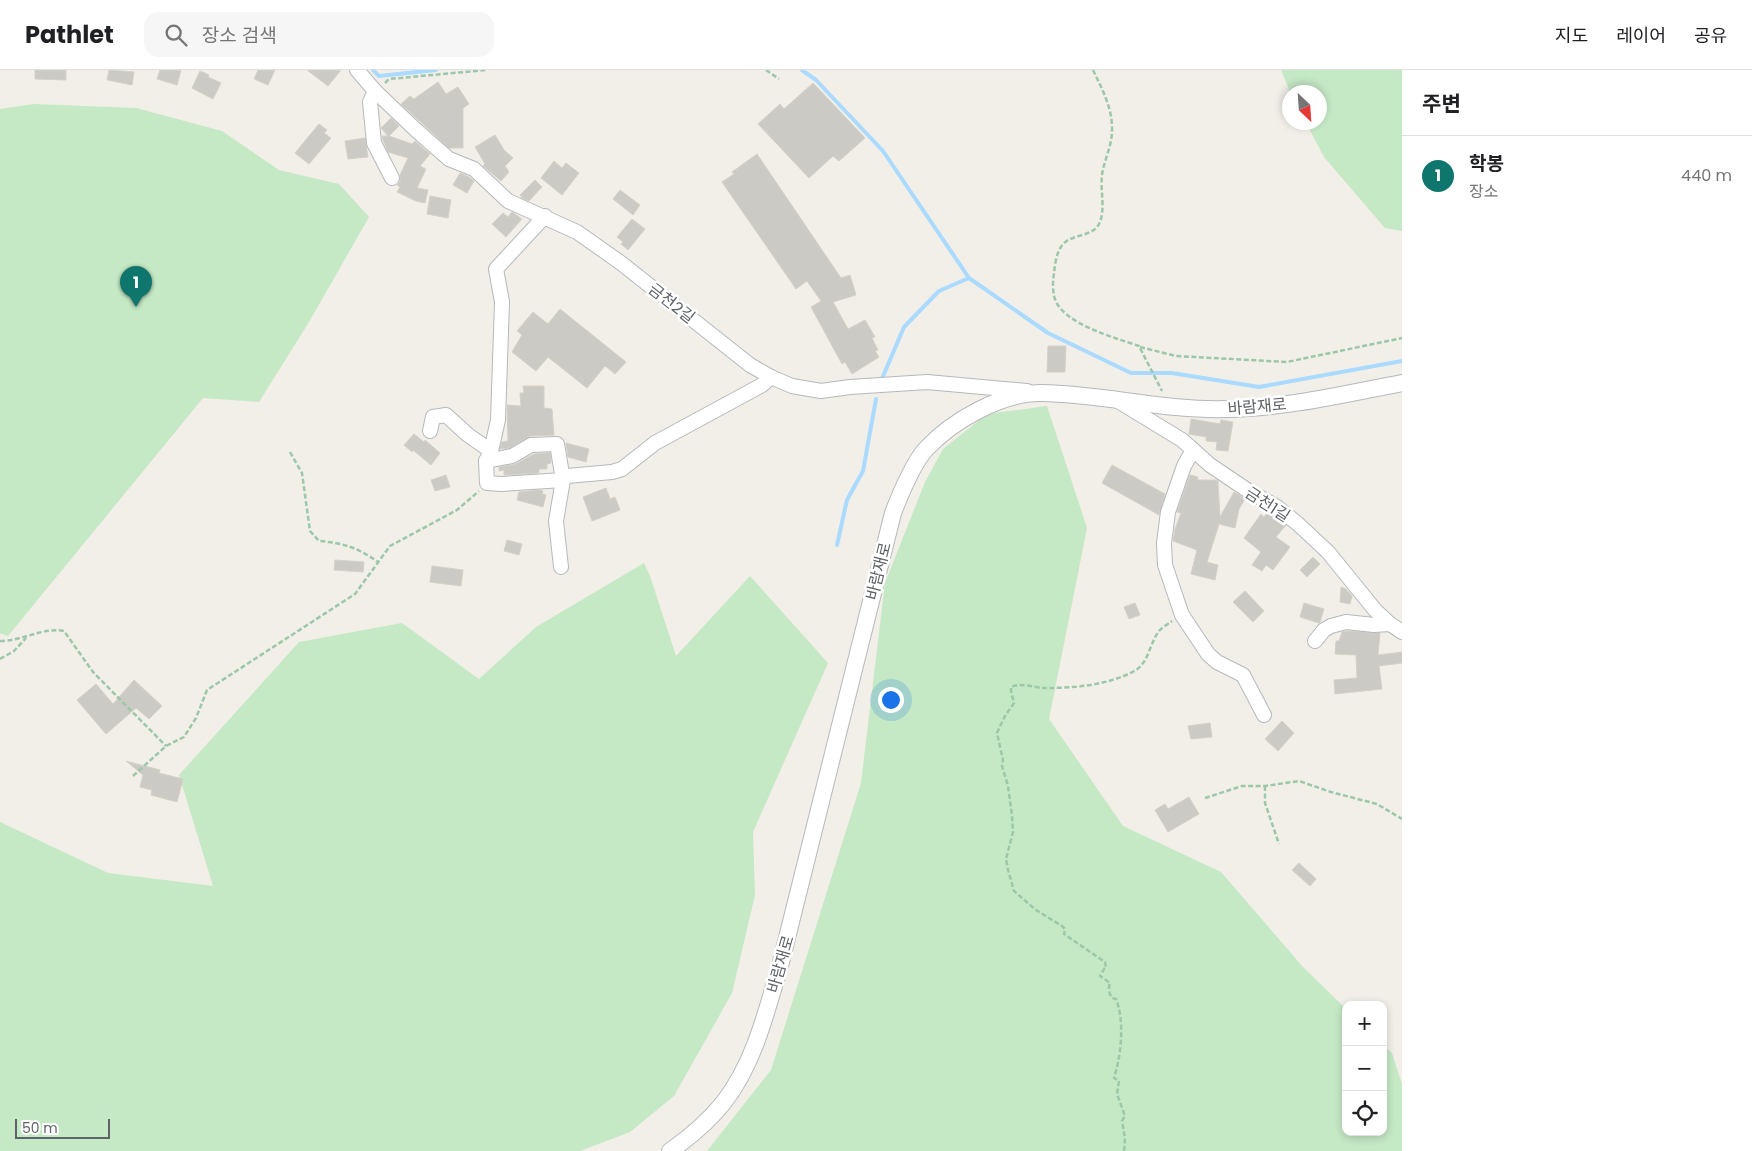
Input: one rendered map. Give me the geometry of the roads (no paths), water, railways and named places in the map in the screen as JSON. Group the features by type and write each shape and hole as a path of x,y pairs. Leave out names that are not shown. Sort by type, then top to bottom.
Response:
{"street":[{"name":"금천2길","path":"356,70 375,91 449,159 474,169 508,201 577,232 614,258 750,365 770,377 792,386 821,391 850,387 927,382 1040,393"},
{"path":"375,91 370,102 374,143 392,178"},
{"path":"544,216 496,269 502,302 498,420 489,456 488,483 501,484 563,480 567,476 612,472 622,469 655,443 762,385 770,377"},
{"name":"바람재로","path":"670,1151 703,1124 725,1101 746,1066 762,1026 782,962 893,513 902,490 925,450 968,415 992,403 1040,393 1227,410 1290,404 1402,383"},
{"name":"금천1길","path":"1115,399 1182,440 1210,465 1276,507 1298,524 1328,552 1375,610 1402,632"},
{"path":"430,431 433,417 446,415 489,456 512,456 531,445 557,444 563,480 556,521 561,567"},
{"path":"1193,450 1184,466 1168,512 1164,543 1165,565 1182,615 1208,654 1217,662 1243,675 1264,715"},
{"path":"1314,641 1324,630 1346,622 1374,626 1390,624"}],"waterway":[{"path":"373,70 379,76 436,70"},
{"path":"802,70 816,80 883,151 969,278 1048,333 1131,373 1172,373 1259,387 1402,361"},
{"path":"881,381 904,327 939,291 969,278"},
{"path":"837,545 847,500 863,471 876,399"}],"place":[{"name":"학봉","path":"136,307"}]}
